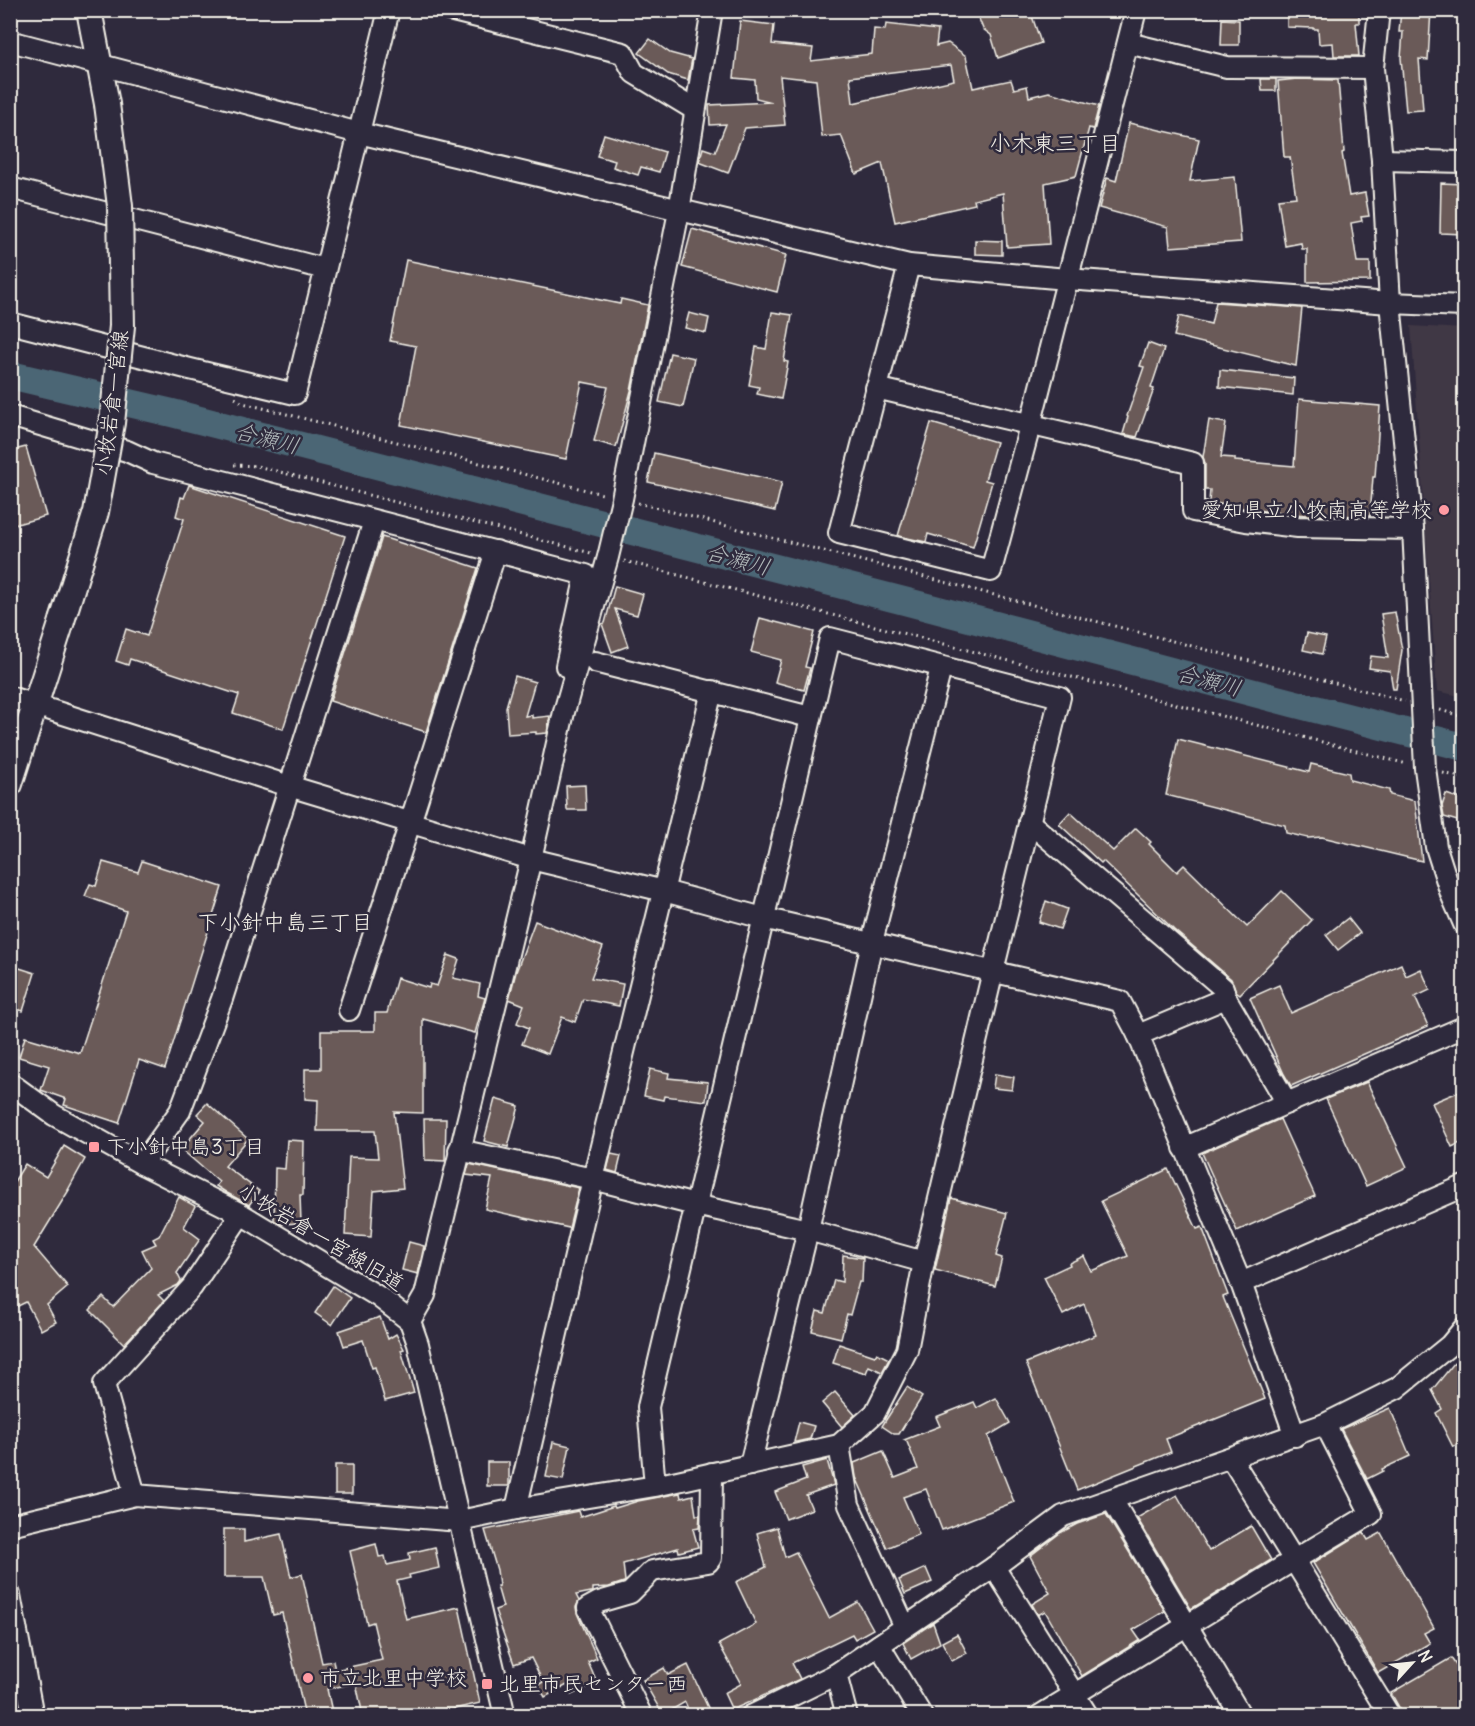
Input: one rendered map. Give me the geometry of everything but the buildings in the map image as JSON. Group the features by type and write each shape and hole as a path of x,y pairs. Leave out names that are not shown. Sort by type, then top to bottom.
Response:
{"main road":[{"name":"小牧岩倉一宮線","path":"10,784 96,512 112,423 122,326 120,206 101,66 89,10"}],"street":[{"path":"10,323 295,394 389,10"},
{"path":"449,10 623,53 634,73 695,110"},
{"path":"410,1321 425,1295 531,859 564,712 609,554 622,499 679,211 712,10"},
{"path":"909,265 838,533 991,571 1136,10"},
{"path":"1379,10 1374,68 1390,303 1413,529 1425,768 1436,847 1451,894 1464,924"},
{"path":"10,41 359,133 909,265 1390,303 1464,306"},
{"path":"1128,43 1227,67 1374,68"},
{"path":"1382,160 1464,162"},
{"path":"10,188 325,269"},
{"path":"876,388 1193,463 1193,511 1246,521 1298,527 1413,529"},
{"path":"10,416 127,451 153,463 585,575 558,702 564,712"},
{"path":"142,1164 180,1111 222,999 374,521"},
{"path":"349,1010 496,551"},
{"path":"10,1525 135,1495 460,1521 516,1509 655,1486 839,1445 875,1413 907,1350 924,1262 1060,697 830,638 648,1407 655,1486"},
{"path":"595,662 810,717"},
{"path":"750,1465 808,1230 872,942 941,668"},
{"path":"516,1509 593,1179 712,691"},
{"path":"10,697 289,786 531,859 763,918 1120,1001 1138,1035 1241,1283 1295,1436"},
{"path":"1029,822 1223,988 1226,998 1287,1102"},
{"path":"1138,1035 1226,998"},
{"path":"1184,1148 1464,1028"},
{"name":"小牧岩倉一宮線旧道","path":"10,1083 54,1115 142,1164 241,1214 379,1297 410,1321 418,1344 506,1716"},
{"path":"459,1150 808,1230 924,1262"},
{"path":"1241,1283 1464,1186"},
{"path":"135,1495 104,1384 192,1287 241,1214"},
{"path":"751,1716 836,1674 994,1567 1063,1516 1325,1424 1397,1388 1450,1345 1464,1328"},
{"path":"1039,1716 1371,1514 1325,1424"},
{"path":"839,1445 849,1505 905,1627"},
{"path":"1231,1458 1390,1716"},
{"path":"642,1716 588,1608 599,1602 630,1593 652,1571 708,1562 711,1558 712,1473"},
{"path":"1112,1500 1241,1716"},
{"path":"994,1567 1088,1716"},
{"path":"10,1595 15,1643 33,1716"},
{"path":"879,1645 922,1716"},
{"path":"836,1674 847,1716"}],"path":[{"path":"234,398 243,403 748,530 1422,708 1464,717"},
{"path":"224,464 257,466 609,554 1464,778"}],"shaded area":[{"name":"愛知県立小牧南高等学校","path":"1411,326 1464,329 1464,697 1437,691"}],"waterway":[{"path":"417,10 448,19"},
{"path":"587,54 614,61"},
{"name":"合瀬川","path":"10,375 376,465 1464,747"}],"place":[{"name":"愛知県立小牧南高等学校","path":"1444,510"},
{"name":"下小針中島3丁目","path":"94,1147"},
{"name":"市立北里中学校","path":"308,1678"},
{"name":"北里市民センター西","path":"487,1684"}],"district":[{"name":"小木東三丁目","path":"1055,143"},
{"name":"下小針中島三丁目","path":"285,922"}]}
